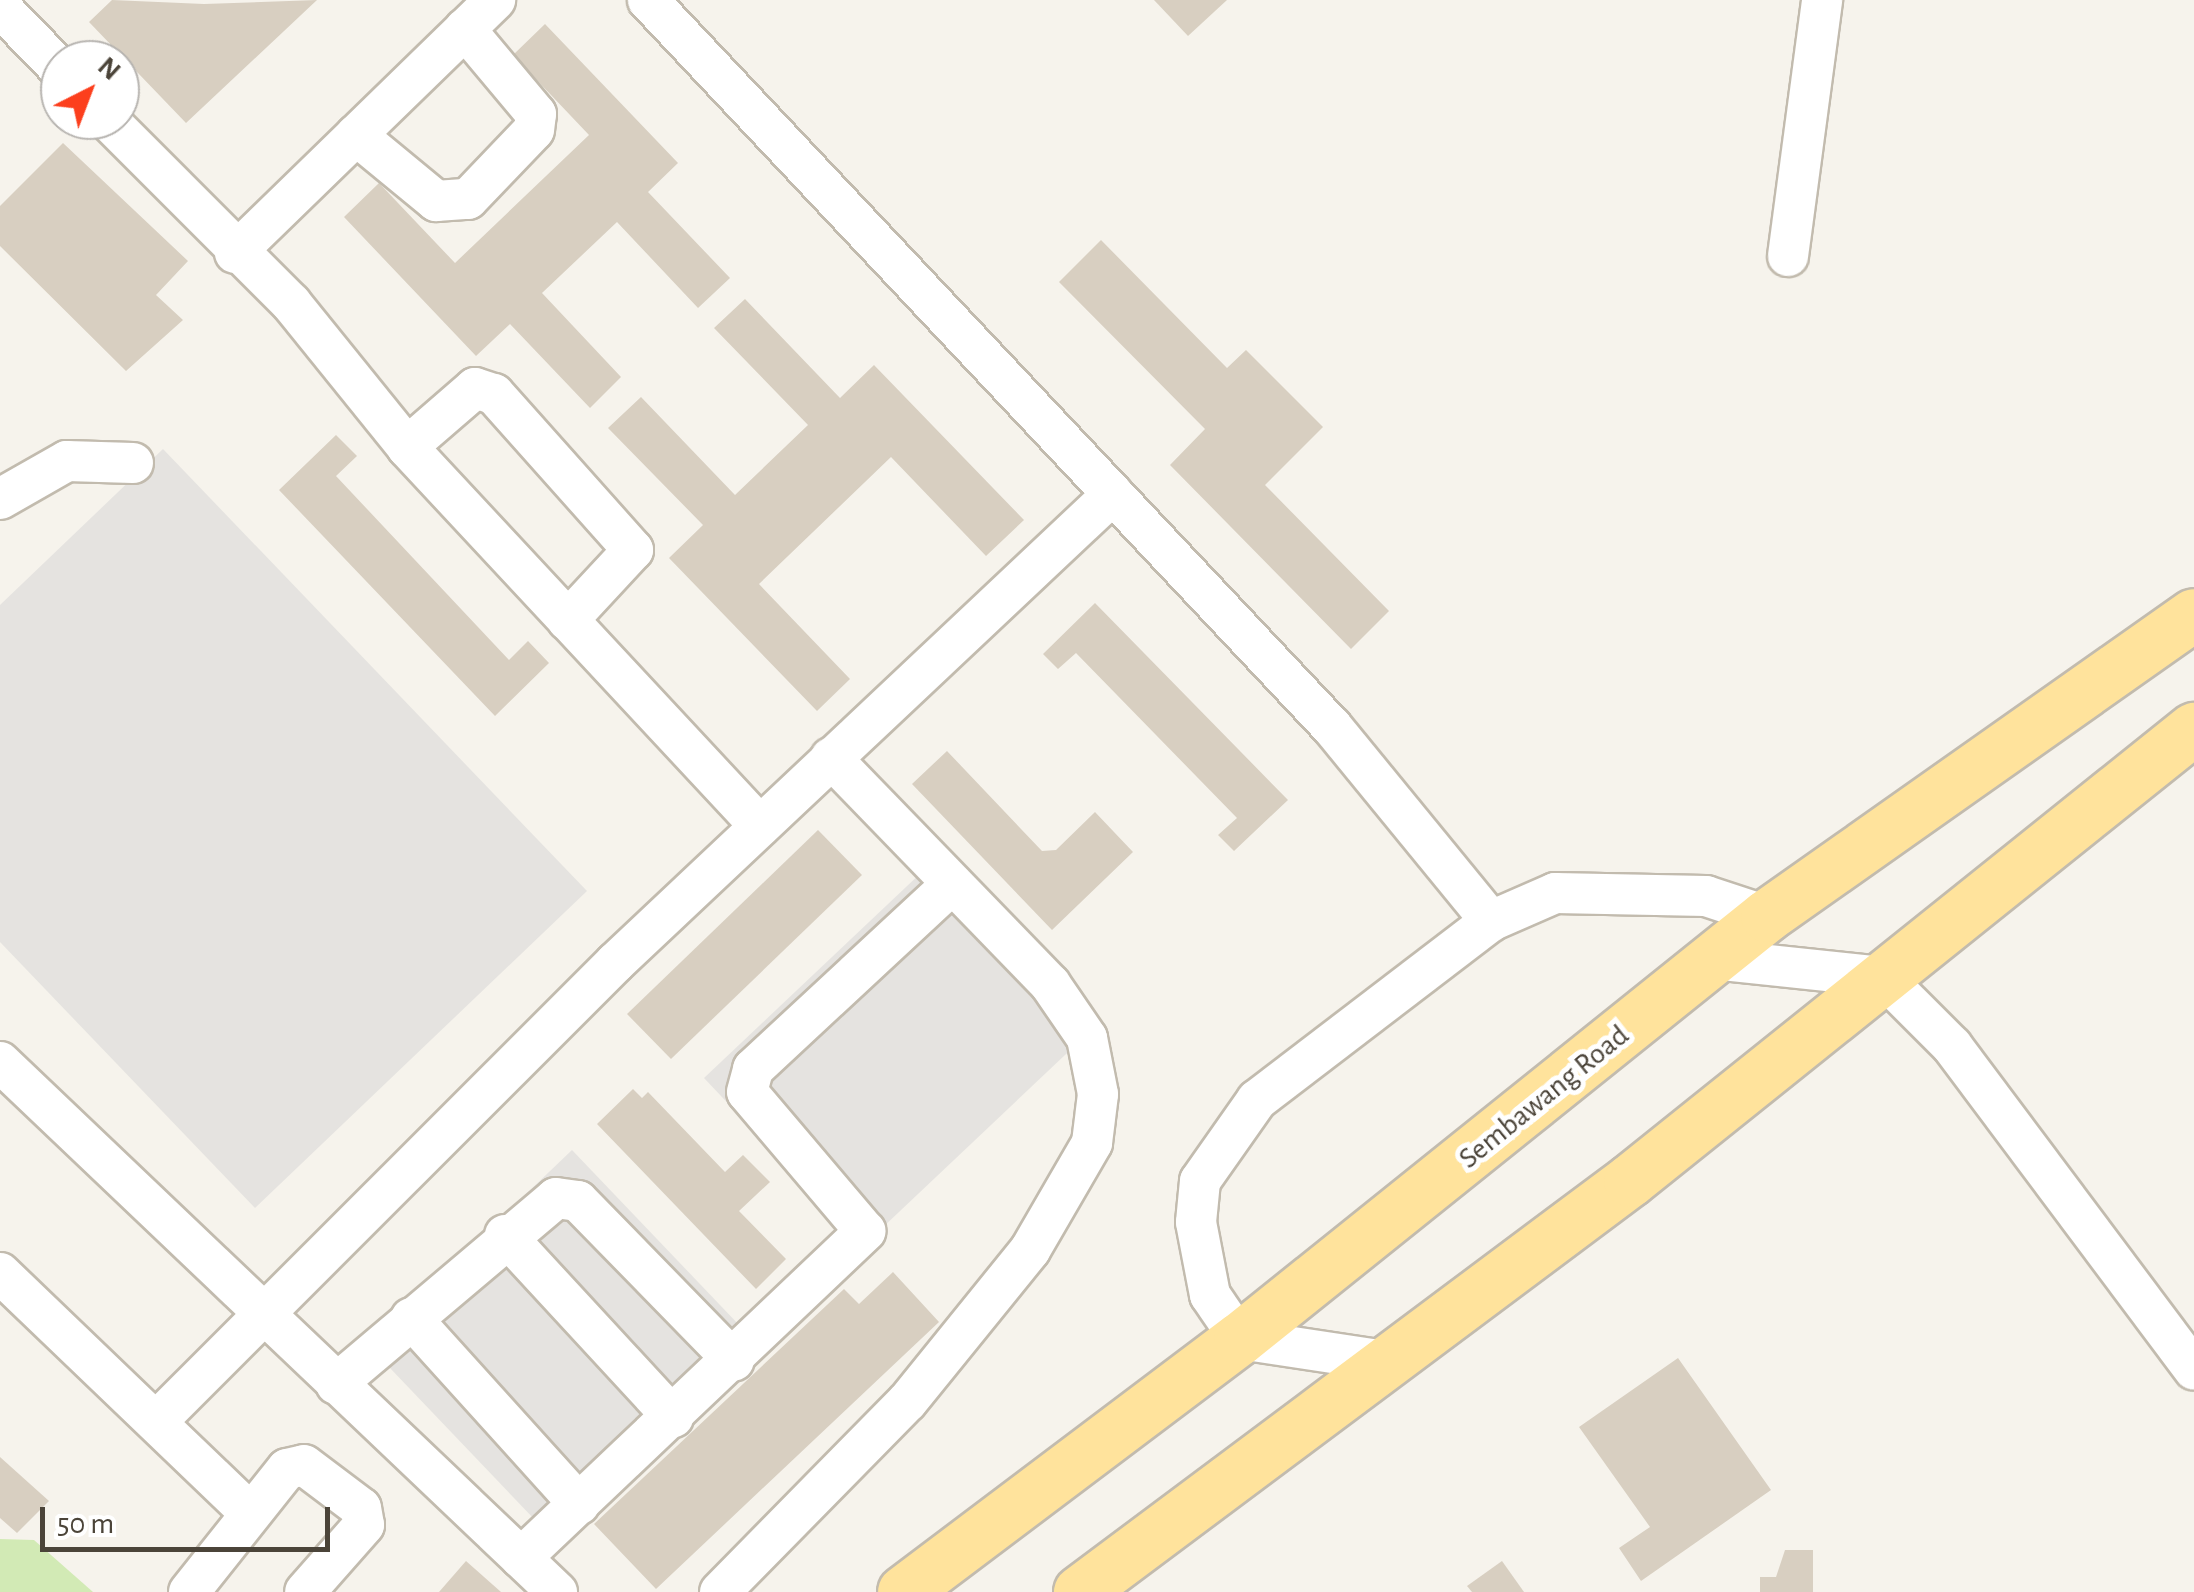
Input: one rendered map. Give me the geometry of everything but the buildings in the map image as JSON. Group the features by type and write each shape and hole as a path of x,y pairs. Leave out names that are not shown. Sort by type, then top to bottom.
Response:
{"main road":[{"name":"Sembawang Road","path":"904,1592 1240,1339 1767,916 2194,615"},
{"path":"1080,1592 1392,1362 2194,729"}],"street":[{"path":"235,253 494,0"},
{"path":"648,0 1332,728 1491,921"},
{"path":"1788,256 1822,0"},
{"path":"0,6 40,49"},
{"path":"356,135 436,201 468,199 534,130 536,114 465,29"},
{"path":"127,140 235,253 291,303 407,447 760,826"},
{"path":"407,447 475,388 494,394 634,550 568,620"},
{"path":"0,499 68,460 133,463"},
{"path":"157,1421 260,1313 760,826 1113,494"},
{"path":"720,1592 906,1402 1081,1175 1098,1094 1087,1038 1050,984 831,758"},
{"path":"521,1558 734,1361 865,1230 758,1111 747,1092 753,1070 952,884"},
{"path":"1392,1362 1240,1339 1210,1294 1196,1222 1200,1181 1257,1100 1491,921 1574,888 1706,896 1767,916"},
{"path":"1712,958 1883,978 1952,1046 2194,1369"},
{"path":"5,1077 557,1592"},
{"path":"336,1384 538,1206 578,1200 734,1361"},
{"path":"505,1234 673,1417"},
{"path":"0,1273 250,1513"},
{"path":"411,1318 580,1504"},
{"path":"189,1592 288,1469 304,1465 361,1508 356,1538 306,1592"}],"green space":[{"path":"0,1539 34,1540 93,1592 0,1592"}],"shaded area":[{"path":"163,449 587,891 255,1208 0,942 0,605"},
{"path":"924,870 1083,1038 863,1246 704,1078"},
{"path":"572,1150 762,1349 557,1543 368,1345"}]}
